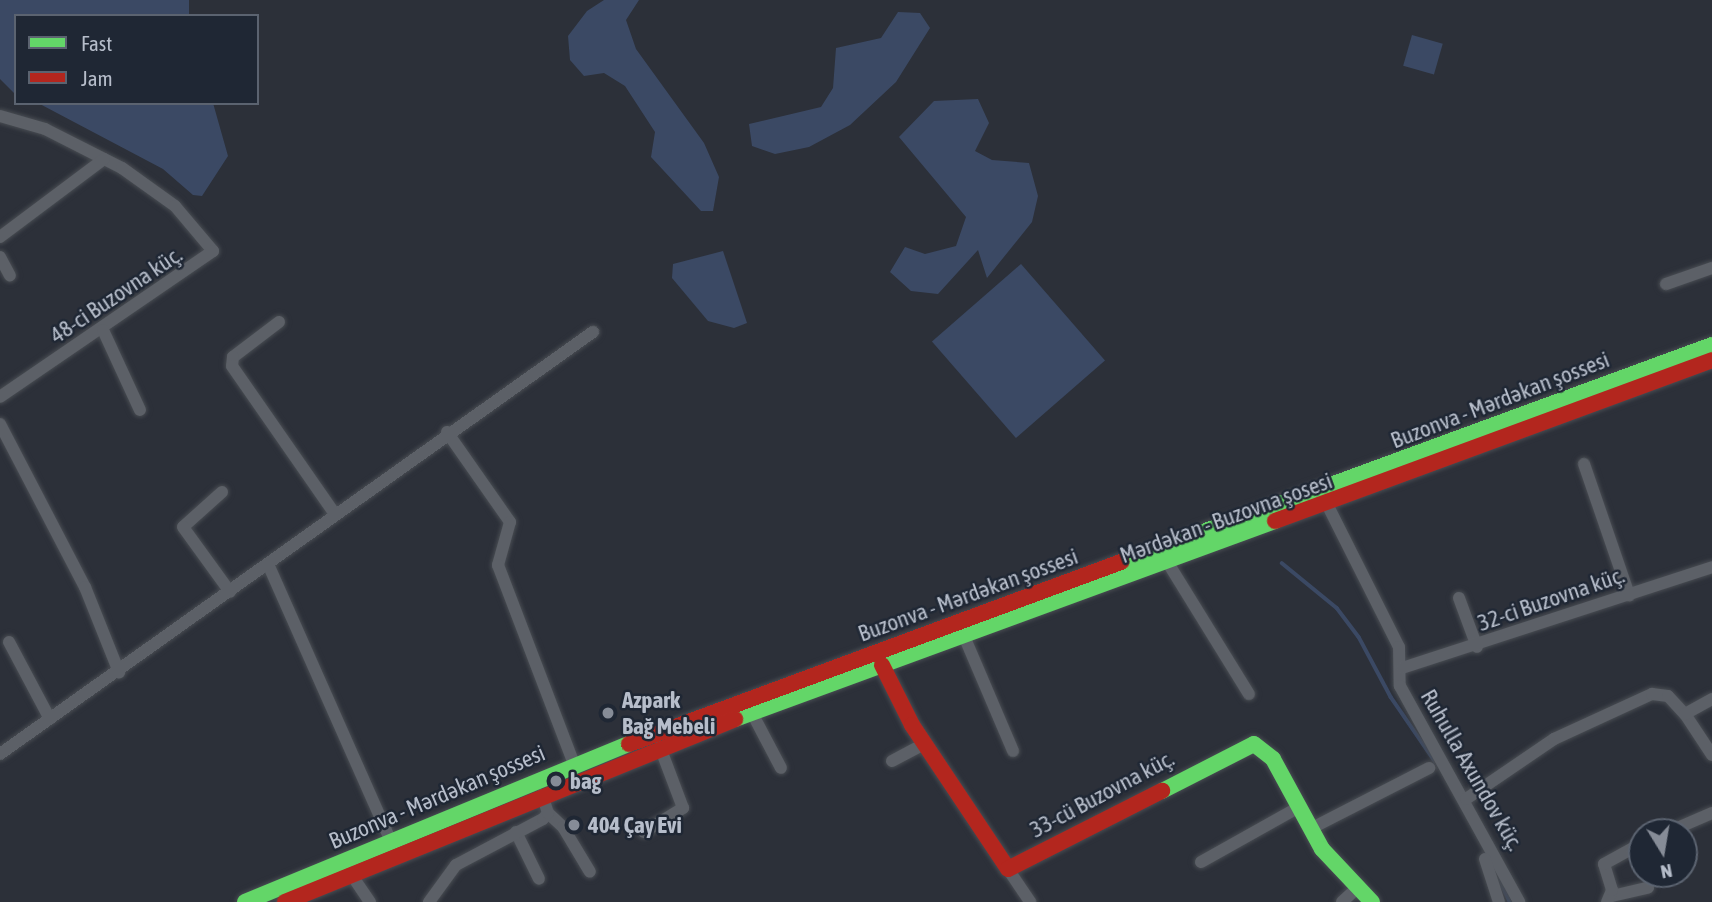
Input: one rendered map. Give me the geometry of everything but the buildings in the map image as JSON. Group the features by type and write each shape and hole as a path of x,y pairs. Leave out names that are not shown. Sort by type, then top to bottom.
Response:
{"main road":[{"name":"Buzonva - Mərdəkan şossesi","path":"245,902 574,764 1712,345"},
{"name":"Mərdəkan - Buzovna şosesi","path":"285,902 310,897 351,874 660,747 1328,506 1712,360"},
{"path":"882,665 924,744 1008,869"},
{"name":"33-cü Buzovna küç.","path":"1008,869 1247,745 1267,751 1310,829 1356,890 1372,902"}],"street":[{"name":"48-ci Buzovna küç.","path":"0,116 46,129 104,159 164,197 213,251 103,330 0,397"},
{"path":"0,237 104,159"},
{"path":"0,257 10,276"},
{"path":"1666,284 1712,268"},
{"path":"279,322 233,357 232,366 334,513"},
{"path":"103,330 140,410"},
{"path":"0,754 119,672 447,432 593,332"},
{"path":"0,424 76,568 119,672"},
{"path":"447,432 509,522 498,565 574,764"},
{"path":"1584,464 1629,595"},
{"path":"222,492 183,527 230,592"},
{"name":"Ruhulla Axundov küç.","path":"1328,506 1399,646 1401,686 1466,799 1519,902"},
{"path":"1168,563 1249,694"},
{"path":"268,564 391,842"},
{"name":"32-ci Buzovna küç.","path":"1402,668 1477,647 1712,567"},
{"path":"1459,598 1477,647"},
{"path":"964,636 1013,751"},
{"path":"9,642 50,719"},
{"path":"1466,799 1553,739 1652,695 1668,696 1685,714 1712,755"},
{"path":"1685,714 1712,699"},
{"path":"752,713 780,768"},
{"path":"892,761 924,744"},
{"path":"644,832 678,813 684,803 660,747"},
{"path":"1310,829 1429,768"},
{"path":"542,795 548,813 563,827 590,872"},
{"path":"1201,862 1299,807"},
{"path":"429,902 456,865 548,813"},
{"path":"516,832 539,879"},
{"path":"1628,851 1605,864 1610,899 1648,888"},
{"path":"1485,859 1499,902"},
{"path":"1008,869 1030,902"},
{"path":"351,874 370,902"},
{"path":"1342,902 1356,890"}],"water":[{"path":"0,0 189,0 189,14 14,14 14,93 0,79"},
{"path":"604,0 639,0 626,20 636,49 704,143 719,177 713,211 701,211 651,157 655,132 625,86 604,73 584,76 570,60 568,36 587,11"},
{"path":"898,12 920,13 930,28 896,82 850,125 809,147 775,154 752,146 749,124 821,107 833,88 836,48 881,38"},
{"path":"1412,35 1443,44 1434,75 1403,66"},
{"path":"978,99 989,123 975,151 992,160 1029,163 1038,196 1032,222 987,278 978,250 938,294 911,291 890,272 905,247 925,254 956,246 966,217 899,137 934,101"},
{"path":"42,105 214,105 228,156 202,196 193,195 163,169"},
{"path":"723,251 747,323 734,328 708,321 672,278 673,264"},
{"path":"1021,264 1105,361 1016,438 932,341"}],"waterway":[{"path":"1282,563 1337,608 1359,637 1391,697 1435,761"},
{"path":"1497,875 1510,902"}],"traffic: fast":[{"path":"1121,562 1712,345"},
{"path":"735,719 1275,521"},
{"path":"245,902 629,744"},
{"path":"1162,791 1254,744 1273,759 1322,849 1372,902"}],"traffic: jam":[{"path":"1275,521 1712,360"},
{"path":"629,744 1121,562"},
{"path":"882,665 912,725 1008,869 1162,791"},
{"path":"285,902 735,719"}],"place":[{"name":"Azpark Bağ Mebeli","path":"608,713"},
{"name":"bag","path":"556,781"},
{"name":"404 Çay Evi","path":"574,825"}]}
